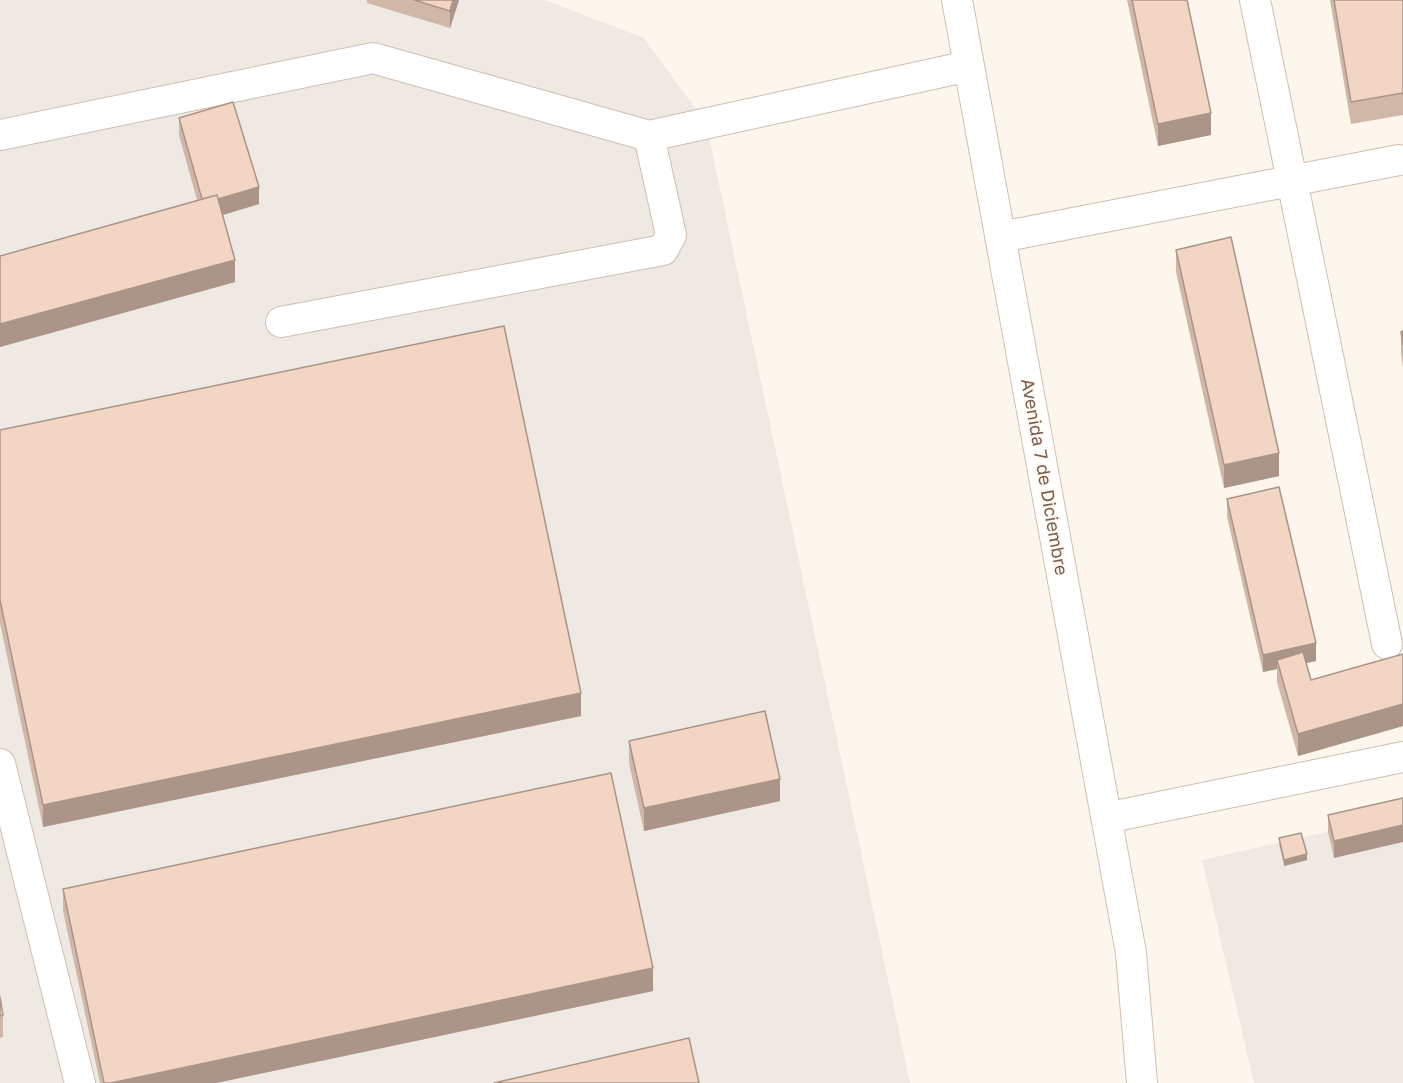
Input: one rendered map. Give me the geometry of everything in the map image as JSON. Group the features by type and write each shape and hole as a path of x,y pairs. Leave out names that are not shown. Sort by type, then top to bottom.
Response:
{"street":[{"name":"Avenida 7 de Diciembre","path":"957,0 1131,953 1142,1083"},
{"path":"1255,0 1387,644"},
{"path":"0,135 373,58 649,136 969,66"},
{"path":"281,322 663,250 671,235 649,136"},
{"path":"1001,237 1399,160"},
{"path":"1106,818 1403,757"},
{"path":"0,764 80,1083"}],"shaded area":[{"path":"0,0 545,0 644,38 706,123 910,1083 0,1083"},
{"path":"1403,815 1403,1083 1254,1083 1202,860"}],"building":[{"path":"414,0 453,0 450,11"},
{"path":"1132,0 1187,0 1211,113 1158,124"},
{"path":"1334,0 1403,0 1403,93 1351,102"},
{"path":"233,102 259,187 218,199 217,195 202,199 179,118"},
{"path":"217,195 235,260 0,324 0,256"},
{"path":"1231,237 1279,453 1224,465 1176,250"},
{"path":"504,326 581,693 43,805 0,600 0,430"},
{"path":"1279,487 1316,643 1263,655 1227,499"},
{"path":"1303,652 1311,680 1403,654 1403,704 1298,734 1277,660"},
{"path":"765,711 780,779 644,808 629,741"},
{"path":"611,773 653,968 104,1083 63,889"},
{"path":"1403,798 1403,825 1334,841 1328,815"},
{"path":"1301,833 1307,854 1284,860 1279,838"},
{"path":"0,997 3,1015 0,1016"},
{"path":"689,1038 699,1083 494,1083"}]}
